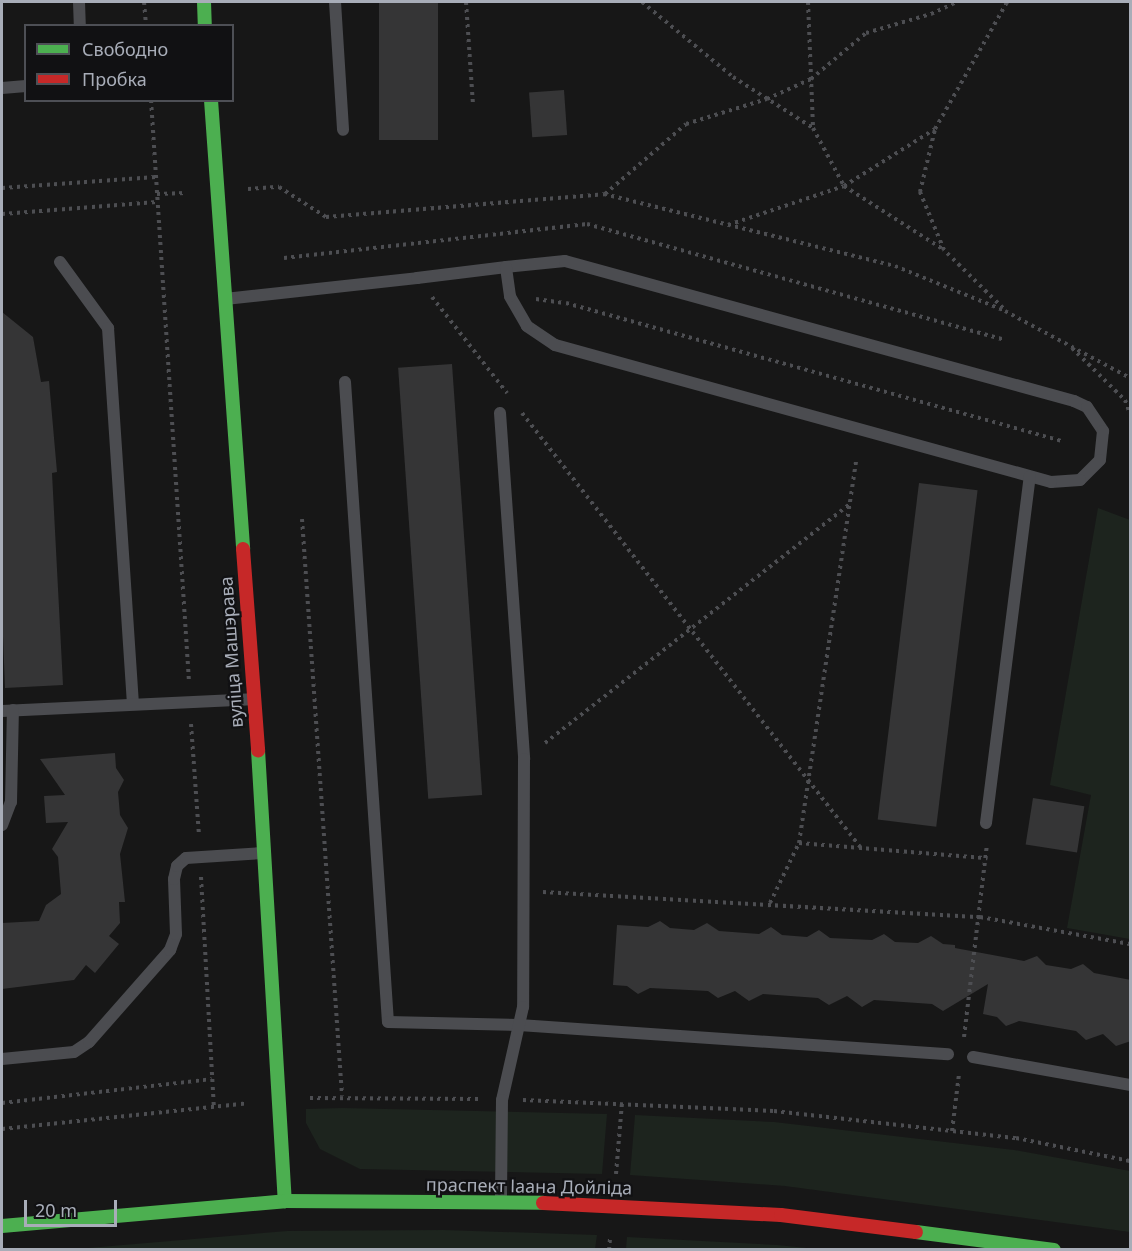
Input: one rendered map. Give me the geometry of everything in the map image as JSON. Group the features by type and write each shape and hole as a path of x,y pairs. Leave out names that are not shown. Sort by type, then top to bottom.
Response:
{"street":[{"path":"204,2 205,24"},
{"name":"вуліца Машэрава","path":"211,102 252,699 265,853 285,1201"},
{"name":"праспект Іаана Дойліда","path":"2,1226 285,1201 501,1201 781,1215 1054,1250"}],"lane":[{"path":"79,2 80,24"},
{"path":"335,2 343,130"},
{"path":"2,88 24,86"},
{"path":"224,299 417,278 507,267 565,261 1087,407 1103,431 1104,446 1092,472 1065,484 1030,477 555,345 527,326 510,296 507,267"},
{"path":"60,262 108,328 133,704"},
{"path":"345,382 388,1022 519,1025 948,1054"},
{"path":"500,413 524,759 523,1007 502,1100 501,1201"},
{"path":"986,823 1030,477"},
{"path":"2,825 11,802 7,710 252,699"},
{"path":"2,1059 74,1052 89,1042 170,950 176,934 174,879 177,866 186,858 265,853"},
{"path":"973,1057 1131,1085"}],"path":[{"path":"144,2 146,24"},
{"path":"466,2 473,106"},
{"path":"642,2 733,77 813,128"},
{"path":"808,2 813,128 844,186 944,250 1005,311"},
{"path":"604,195 686,124 767,99 811,79 866,33 931,14 957,2"},
{"path":"944,250 920,192 935,129 1007,2"},
{"path":"151,102 214,1106"},
{"path":"728,225 844,186 935,129"},
{"path":"2,188 156,177"},
{"path":"279,187 326,217 604,195 895,266 1005,311 1131,378"},
{"path":"2,214 157,202"},
{"path":"417,278 512,399"},
{"path":"510,296 566,303 1062,441"},
{"path":"1067,343 1125,400 1131,414"},
{"path":"519,408 861,848"},
{"path":"770,903 799,843 856,461"},
{"path":"524,759 849,505"},
{"path":"302,519 342,1096"},
{"path":"963,1047 987,858 986,823"},
{"path":"799,843 987,858"},
{"path":"524,891 770,903 980,917 1131,945"},
{"path":"952,1131 960,1068"},
{"path":"2,1103 212,1079"},
{"path":"2,1129 214,1106 342,1096 622,1102 774,1111 1016,1138 1131,1161"},
{"path":"616,1175 622,1102"}],"shaded area":[{"path":"1098,508 1130,520 1130,939 1067,928 1091,795 1050,785"},
{"path":"306,1109 607,1114 602,1174 360,1169 320,1149 306,1123"},
{"path":"635,1115 774,1122 1014,1150 1130,1171 1130,1232 785,1186 630,1175"},
{"path":"443,1230 597,1235 595,1249 76,1249 287,1231"},
{"path":"627,1237 777,1245 817,1249 626,1249"}],"building":[{"path":"379,2 438,2 438,140 379,140"},
{"path":"564,90 567,135 532,137 529,92"},
{"path":"2,312 33,337 41,382 49,381 57,472 52,473 63,685 5,688 2,611"},
{"path":"452,364 482,795 428,799 398,368"},
{"path":"919,483 978,490 936,827 878,819"},
{"path":"115,753 116,768 124,780 118,792 120,815 128,828 120,854 125,902 119,902 120,923 109,936 119,944 95,973 86,965 74,980 2,989 2,923 39,921 46,905 61,894 58,857 52,849 68,822 46,823 44,796 65,795 40,759"},
{"path":"1033,798 1084,806 1077,853 1026,844"},
{"path":"660,921 670,928 694,930 707,923 719,931 759,934 771,927 782,935 807,937 819,930 830,938 872,940 884,934 895,942 918,943 931,936 943,944 955,945 955,948 1024,961 1037,956 1046,965 1071,969 1083,964 1094,973 1131,980 1131,1041 1116,1046 1103,1034 1086,1040 1076,1031 1019,1021 1006,1026 997,1017 983,1014 988,984 943,1011 932,1004 874,1000 862,1007 847,996 829,1005 818,998 763,994 749,1001 735,991 718,998 708,991 650,988 638,994 627,986 613,985 617,925 648,927"}],"traffic: fast":[{"path":"204,2 205,24"},
{"path":"211,102 243,549"},
{"path":"258,750 285,1201"},
{"path":"2,1226 285,1201 543,1203"},
{"path":"916,1232 1054,1250"}],"traffic: jam":[{"path":"243,549 258,750"},
{"path":"543,1203 781,1215 916,1232"}]}
